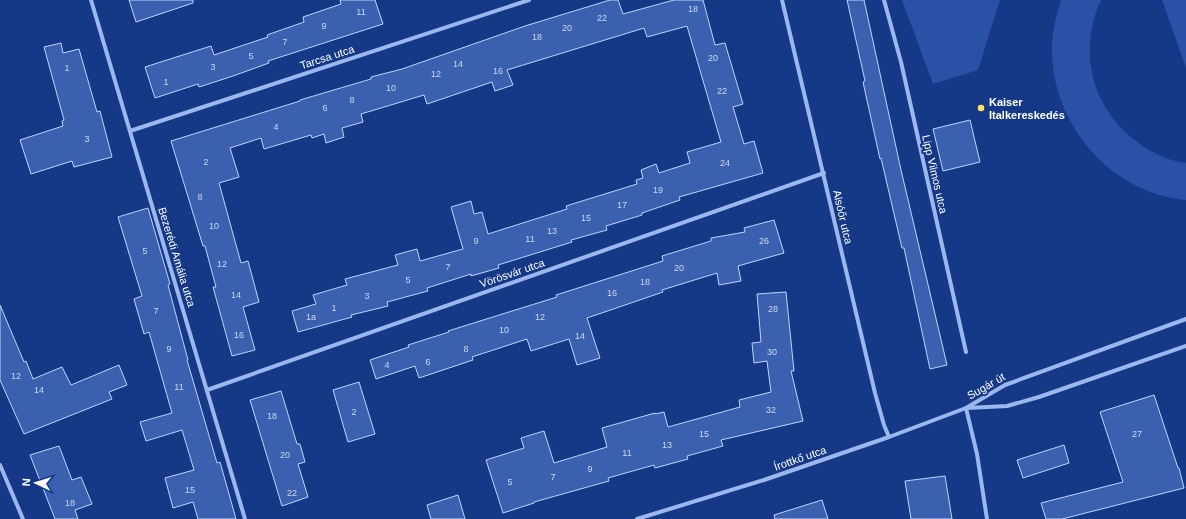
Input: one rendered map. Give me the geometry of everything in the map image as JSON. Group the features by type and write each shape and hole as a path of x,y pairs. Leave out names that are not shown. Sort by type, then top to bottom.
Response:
{"street":[{"name":"Bezerédi Amália utca","path":"91,0 245,519"},
{"name":"Tarcsa utca","path":"130,131 529,0"},
{"name":"Alsóőr utca","path":"782,0 875,393 889,437"},
{"name":"Lipp Vilmos utca","path":"884,0 901,62 966,352"},
{"name":"Vörösvár utca","path":"207,390 824,173"},
{"name":"Sugár út","path":"966,408 1005,385 1186,319"},
{"name":"Sugár út","path":"966,408 1007,406 1039,397 1186,346"},
{"name":"Írottkő utca","path":"638,519 764,480 889,437 966,408"},
{"path":"966,408 977,454 987,519"},
{"path":"0,465 23,519"}],"shaded area":[{"path":"902,0 1000,0 978,70 933,84"},
{"path":"1061,0 1101,0 1094,20 1090,40 1090,59 1093,79 1100,97 1110,114 1123,130 1139,143 1161,156 1186,163 1186,200 1158,195 1133,184 1110,169 1090,150 1074,127 1062,102 1054,76 1052,48 1053,36"},
{"path":"1162,0 1186,0 1186,68"}],"building":[{"path":"129,0 193,0 193,3 136,22"},
{"path":"340,0 375,0 383,24 268,61 269,63 233,76 199,87 198,84 155,98 145,67 211,46 214,55 268,37 267,35 304,22 303,17 341,4"},
{"path":"610,0 618,0 623,14 674,0 703,0 715,45 725,43 743,104 733,107 744,144 754,141 763,173 679,197 680,200 642,213 642,215 606,226 607,230 571,240 572,242 498,265 499,268 471,276 471,274 427,288 428,291 387,302 388,306 351,315 352,317 298,332 292,311 316,304 313,295 347,285 345,279 398,265 395,255 417,249 420,261 463,249 451,207 471,201 474,214 482,212 488,234 567,209 566,206 637,184 636,180 643,178 641,170 656,164 659,173 690,163 687,152 721,142 687,26 647,37 644,28 507,70 513,85 495,91 492,82 427,104 424,95 361,114 363,122 342,128 344,137 326,143 324,134 312,138 311,135 264,149 261,138 230,148 239,177 219,183 241,263 248,261 259,302 243,307 255,350 232,356 213,287 216,287 205,246 203,246 171,141 371,79 371,77 402,69 525,26"},
{"path":"847,0 864,0 901,170 947,365 930,369 904,248 902,248 881,158 880,159"},
{"path":"61,43 63,53 79,49 97,112 100,111 112,157 74,167 72,161 31,174 20,140 63,126 62,121 64,120 44,47"},
{"path":"970,120 980,162 943,171 933,129"},
{"path":"148,208 170,284 168,285 187,360 217,463 220,462 236,519 198,519 193,502 173,508 165,478 194,470 182,430 146,441 140,422 172,413 149,332 144,334 134,299 142,296 118,217"},
{"path":"774,220 784,253 738,266 741,281 719,285 717,273 662,290 663,292 587,318 600,358 577,365 569,339 531,351 527,339 472,357 473,360 419,378 415,366 376,379 370,360 409,347 408,345 449,332 448,331 557,297 556,295 663,261 662,256 711,241 711,238 745,232 744,228"},
{"path":"786,292 794,371 791,371 803,421 721,440 723,446 687,456 688,459 655,468 654,465 608,478 609,481 534,502 503,513 486,460 524,448 521,438 544,431 554,463 607,447 602,428 655,413 664,412 668,427 740,407 739,400 771,392 767,361 754,363 752,343 761,342 757,294"},
{"path":"0,305 24,362 26,361 33,379 62,367 71,385 119,365 127,385 109,392 112,399 24,434 0,380"},
{"path":"359,382 375,434 348,442 333,390"},
{"path":"281,391 297,444 300,444 305,462 298,464 308,497 282,506 250,400"},
{"path":"1154,395 1179,468 1184,488 1062,519 1046,519 1041,503 1123,482 1100,412"},
{"path":"1064,445 1069,463 1023,478 1017,460"},
{"path":"59,446 72,480 81,477 92,504 75,510 78,519 55,519 30,455"},
{"path":"945,476 952,519 911,519 905,481"},
{"path":"458,495 465,519 431,519 427,505"},
{"path":"822,500 828,519 775,519 774,515"}],"place":[{"name":"Kaiser Italkereskedés","path":"981,108"}]}
